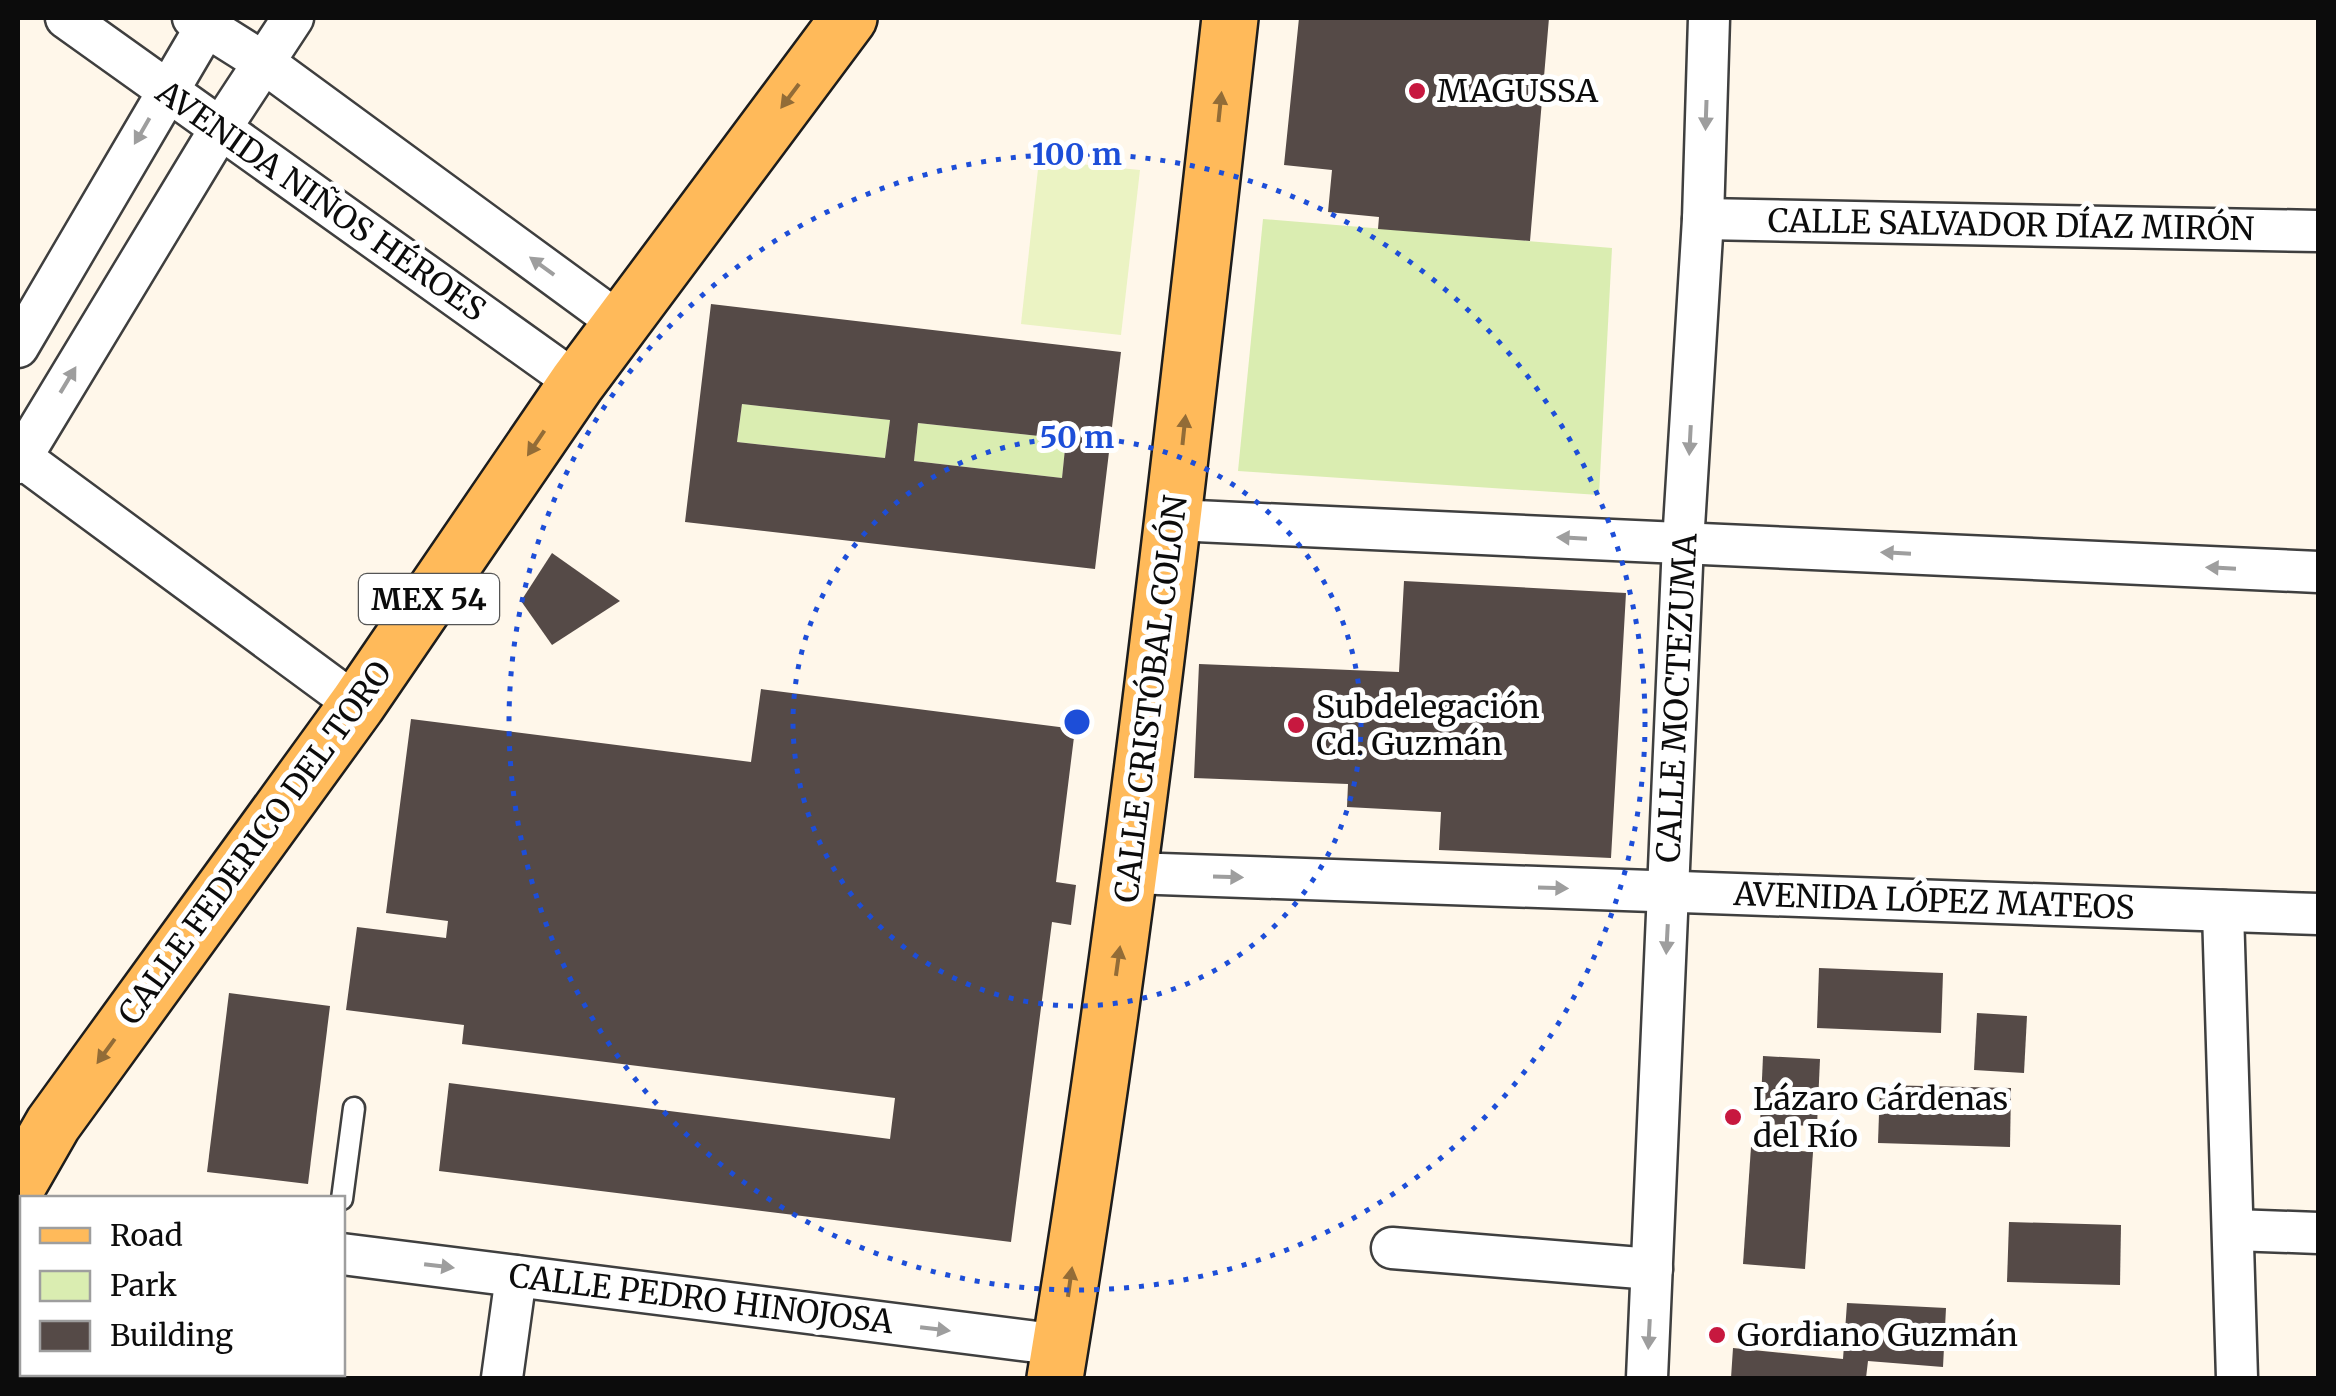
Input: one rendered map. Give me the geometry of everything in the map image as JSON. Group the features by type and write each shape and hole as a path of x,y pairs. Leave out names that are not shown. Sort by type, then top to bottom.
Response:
{"main road":[{"name":"CALLE FEDERICO DEL TORO","path":"18,1186 53,1124 357,705 577,383 848,18"},
{"name":"CALLE CRISTÓBAL COLÓN","path":"1058,1362 1131,874 1230,18"}],"street":[{"name":"AVENIDA NIÑOS HÉROES","path":"66,18 577,383"},
{"path":"294,18 262,62 19,459 357,705"},
{"name":"CALLE MOCTEZUMA","path":"1647,1378 1709,18"},
{"path":"18,346 203,20 621,324"},
{"name":"CALLE SALVADOR DÍAZ MIRÓN","path":"1702,219 2318,231"},
{"path":"1174,520 2318,572"},
{"name":"AVENIDA LÓPEZ MATEOS","path":"1131,874 2318,914"},
{"path":"2222,910 2237,1378"},
{"path":"2234,1230 2318,1233"},
{"path":"1392,1248 1652,1269"},
{"name":"CALLE PEDRO HINOJOSA","path":"345,1254 516,1276 1058,1362"},
{"path":"502,1378 516,1276"}],"lane":[{"path":"342,1196 354,1108"}],"green space":[{"path":"1039,160 1140,170 1121,335 1021,324"},
{"path":"1263,219 1612,248 1599,495 1238,471"},
{"path":"742,404 890,420 885,458 737,442"},
{"path":"918,423 1066,439 1062,478 914,461"}],"building":[{"name":"MAGUSSA","path":"1299,18 1549,18 1530,241 1378,229 1379,217 1328,212 1332,170 1284,165"},
{"path":"711,304 1121,352 1095,569 685,522","holes":["742,404 890,420 885,458 737,442","918,423 1066,439 1062,478 914,461"]},
{"path":"552,553 620,601 552,645 521,601"},
{"path":"1404,581 1626,593 1611,858 1439,850 1441,812 1347,807 1348,784 1194,778 1199,664 1399,672"},
{"path":"761,689 1075,729 1056,882 1076,885 1071,925 1052,922 1011,1242 439,1171 449,1083 890,1139 895,1098 462,1044 464,1025 346,1010 357,927 446,938 448,921 386,913 411,719 751,762"},
{"path":"1819,968 1943,973 1941,1033 1817,1028"},
{"path":"229,993 330,1006 308,1184 207,1172"},
{"path":"1977,1013 2027,1016 2024,1073 1974,1070"},
{"path":"1763,1056 1820,1059 1817,1126 1760,1124"},
{"path":"1880,1085 2011,1088 2010,1147 1878,1143"},
{"path":"1751,1147 1813,1152 1805,1269 1743,1264"},
{"path":"2009,1222 2121,1225 2120,1285 2007,1282"},
{"path":"1847,1303 1946,1308 1943,1367 1868,1361 1866,1378 1731,1378 1733,1348 1843,1359"}],"place":[{"name":"MAGUSSA","path":"1417,91"},
{"name":"Subdelegación Cd. Guzmán","path":"1296,725"},
{"name":"Lázaro Cárdenas del Río","path":"1733,1117"},
{"name":"Gordiano Guzmán","path":"1717,1335"}]}
